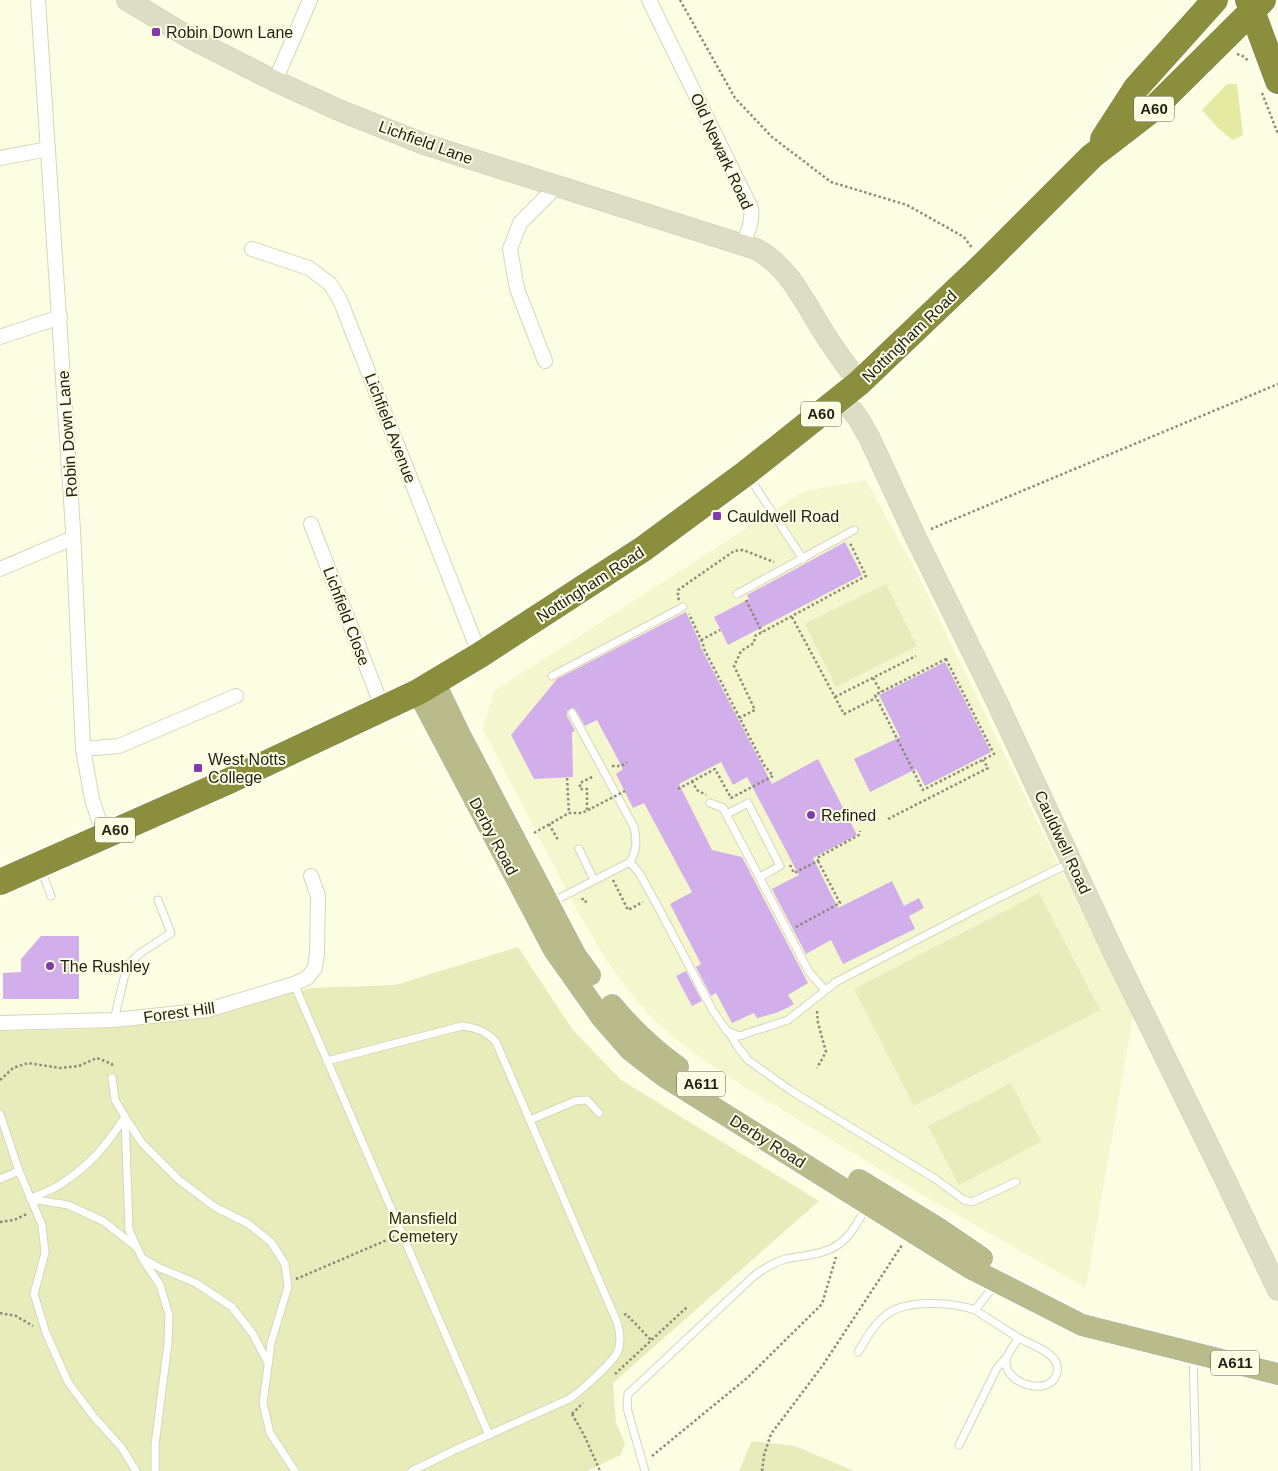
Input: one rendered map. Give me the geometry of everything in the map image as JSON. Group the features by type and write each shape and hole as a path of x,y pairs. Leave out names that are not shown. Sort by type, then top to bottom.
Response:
{"highway":[{"name":"Nottingham Road","path":"1092,156 1136,88 1215,0"},
{"name":"Nottingham Road","path":"0,882 231,780 426,687 480,655 643,550 746,473 851,390 984,264 1092,156 1153,110 1255,2"},
{"path":"1120,115 1146,96 1224,17 1255,2"},
{"path":"1255,2 1278,32"},
{"path":"1255,2 1270,87"}],"main road":[{"name":"Derby Road","path":"426,687 458,731 576,956 605,997 629,1025 662,1055 705,1086 872,1197 911,1231 970,1268 997,1282 1082,1325 1278,1374"},
{"name":"Derby Road","path":"426,687 554,950 602,1018 630,1050 665,1077 872,1197 940,1230 986,1261 1081,1309 1120,1334"}],"street":[{"name":"Robin Down Lane","path":"38,0 60,318 83,749 92,799 104,835"},
{"name":"Lichfield Lane","path":"127,0 192,40 275,81 341,111 424,144 742,244"},
{"path":"275,81 310,0"},
{"name":"Old Newark Road","path":"649,0 751,208 750,226 742,244"},
{"path":"0,158 48,149"},
{"path":"545,361 517,289 510,249 520,223 557,186"},
{"path":"742,244 766,255 776,262 796,287 825,335 851,390"},
{"name":"Lichfield Avenue","path":"252,249 309,268 330,284 340,300 480,655"},
{"path":"0,338 60,318"},
{"name":"Cauldwell Road","path":"851,390 858,418 869,437 915,536 996,700 1114,951 1278,1290"},
{"name":"Lichfield Close","path":"311,524 383,709"},
{"path":"0,569 73,538"},
{"path":"83,749 119,746 236,696"},
{"name":"Forest Hill","path":"0,1023 114,1020 208,1010 294,984 307,978 314,968 317,953 318,896 311,876"}],"lane":[{"path":"746,473 803,558"},
{"path":"739,593 854,530"},
{"path":"552,676 683,607"},
{"path":"549,903 630,862 636,853 637,840 634,828 572,713"},
{"path":"710,803 723,808 809,972 825,990"},
{"path":"726,814 748,803 780,866 760,877"},
{"path":"579,849 594,880"},
{"path":"630,862 640,874 713,1011 748,1060 790,1090 937,1180 964,1200 972,1202 1016,1182"},
{"path":"727,1030 739,1036 788,1020 825,990 844,978 980,907 1073,862"},
{"path":"40,863 51,896"},
{"path":"114,1020 127,966 139,954 171,933 158,900"},
{"path":"294,984 489,1435"},
{"path":"327,1061 462,1026 480,1029 489,1034 496,1042 620,1332 617,1352 578,1393 412,1471"},
{"path":"112,1078 115,1100 142,1143 179,1180 215,1207 248,1224 271,1242 285,1264 288,1287 271,1344 263,1403 270,1433 295,1471"},
{"path":"530,1120 575,1100 588,1100 600,1113"},
{"path":"0,1114 19,1171 42,1225 44,1253 34,1294 46,1333 68,1382 94,1417 122,1448 136,1471"},
{"path":"30,1199 60,1184 93,1159 110,1140 125,1117"},
{"path":"125,1117 129,1230 142,1258 160,1285 169,1315 168,1343 155,1445 155,1471"},
{"path":"0,1179 19,1171"},
{"path":"644,1467 627,1408 628,1394 755,1275 769,1265 821,1253 840,1244 852,1231 872,1197"},
{"path":"30,1199 68,1205 104,1221 137,1248"},
{"path":"142,1258 160,1268 196,1283 232,1307 253,1334 268,1363"},
{"path":"975,1310 997,1282"},
{"path":"858,1352 876,1324 894,1309 920,1304 953,1306 975,1310 1018,1338 1048,1353 1058,1366 1057,1374 1048,1385 1040,1387 1017,1380 1008,1370 1006,1362 1008,1355"},
{"path":"959,1445 997,1368 1008,1355 1018,1338"},
{"path":"1192,1352 1196,1471"}],"path":[{"path":"680,0 736,98 772,136 830,182 907,205 964,237 984,264"},
{"path":"1233,55 1238,54 1245,57 1250,64"},
{"path":"1270,87 1278,134"},
{"path":"915,536 1278,384"},
{"path":"739,718 755,710 734,666 741,651 754,643 755,636 866,576 846,535"},
{"path":"678,789 715,769 731,798 773,776 764,765 739,718 704,649 687,610 683,607 678,597 678,590 734,551 743,550 787,567"},
{"path":"739,593 762,632"},
{"path":"792,617 844,714 876,697 875,695 946,659 994,754 923,790 876,697"},
{"path":"701,640 720,630"},
{"path":"835,697 916,656"},
{"path":"873,678 881,692"},
{"path":"888,819 988,768 983,760"},
{"path":"609,768 621,766 627,762"},
{"path":"984,770 986,774"},
{"path":"587,810 587,789 580,789 580,784 592,777"},
{"path":"567,778 569,813"},
{"path":"692,781 696,788"},
{"path":"955,784 957,788"},
{"path":"534,833 569,813 582,812 592,808 624,791"},
{"path":"924,800 927,804"},
{"path":"549,824 558,840"},
{"path":"790,864 794,873 818,861 817,858 859,835 860,831"},
{"path":"794,928 840,903 818,861"},
{"path":"609,872 628,910 647,900"},
{"path":"581,895 584,902 588,900"},
{"path":"816,1005 818,1023 826,1052 817,1068"},
{"path":"0,1080 13,1068 28,1063 60,1068 79,1066 97,1058 112,1064 112,1078"},
{"path":"0,1222 14,1220 35,1210"},
{"path":"762,1471 764,1455 771,1434 823,1365 911,1231"},
{"path":"287,1282 402,1233"},
{"path":"644,1467 747,1378 822,1304 840,1244"},
{"path":"615,1374 687,1307"},
{"path":"0,1313 16,1316 46,1333"},
{"path":"616,1320 626,1314 651,1340"},
{"path":"572,1414 586,1400"},
{"path":"564,1401 584,1435 600,1471"}],"shaded area":[{"path":"1227,84 1237,84 1243,135 1233,140 1220,130 1202,110"},
{"path":"866,480 918,575 1133,1016 1086,1288 926,1197 749,1090 678,1041 653,1019 629,991 605,958 577,910 483,729 494,691 804,491"}],"green space":[{"path":"886,584 917,646 836,687 805,624"},
{"path":"1039,893 1100,1010 914,1106 854,989"},
{"name":"Mansfield Cemetery","path":"518,947 572,1029 621,1080 819,1201 613,1383 616,1423 625,1443 621,1455 587,1471 0,1471 0,1031 90,1029 209,1015 310,988 395,985"},
{"path":"1011,1083 1041,1142 959,1185 928,1126"},
{"path":"752,1441 795,1446 854,1471 739,1471"}],"building":[{"path":"845,542 862,575 728,645 714,617 749,599 747,595"},
{"path":"686,612 700,646 772,784 818,759 857,835 813,858 838,908 892,881 904,906 919,898 924,908 909,916 915,929 843,964 831,940 806,954 772,889 799,875 747,777 733,785 721,762 679,784 712,850 742,857 808,983 788,995 794,1004 789,1007 757,1018 754,1013 732,1023 716,993 711,996 696,967 701,964 670,904 692,892 644,803 633,808 616,774 623,769 597,720 585,726 575,709 572,708 567,711 567,716 575,731 572,732 573,777 534,779 511,735 557,679"},
{"path":"945,662 991,752 925,786 916,769 870,792 854,759 900,737 879,695"},
{"name":"The Rushley","path":"41,936 79,936 79,999 3,999 3,973 21,972 21,959"},
{"path":"686,971 702,1001 692,1006 676,976"}],"place":[{"name":"Robin Down Lane","path":"156,32"},
{"name":"Cauldwell Road","path":"717,516"},
{"name":"West Notts College","path":"198,768"},
{"name":"Refined","path":"811,815"},
{"name":"The Rushley","path":"50,966"}]}
